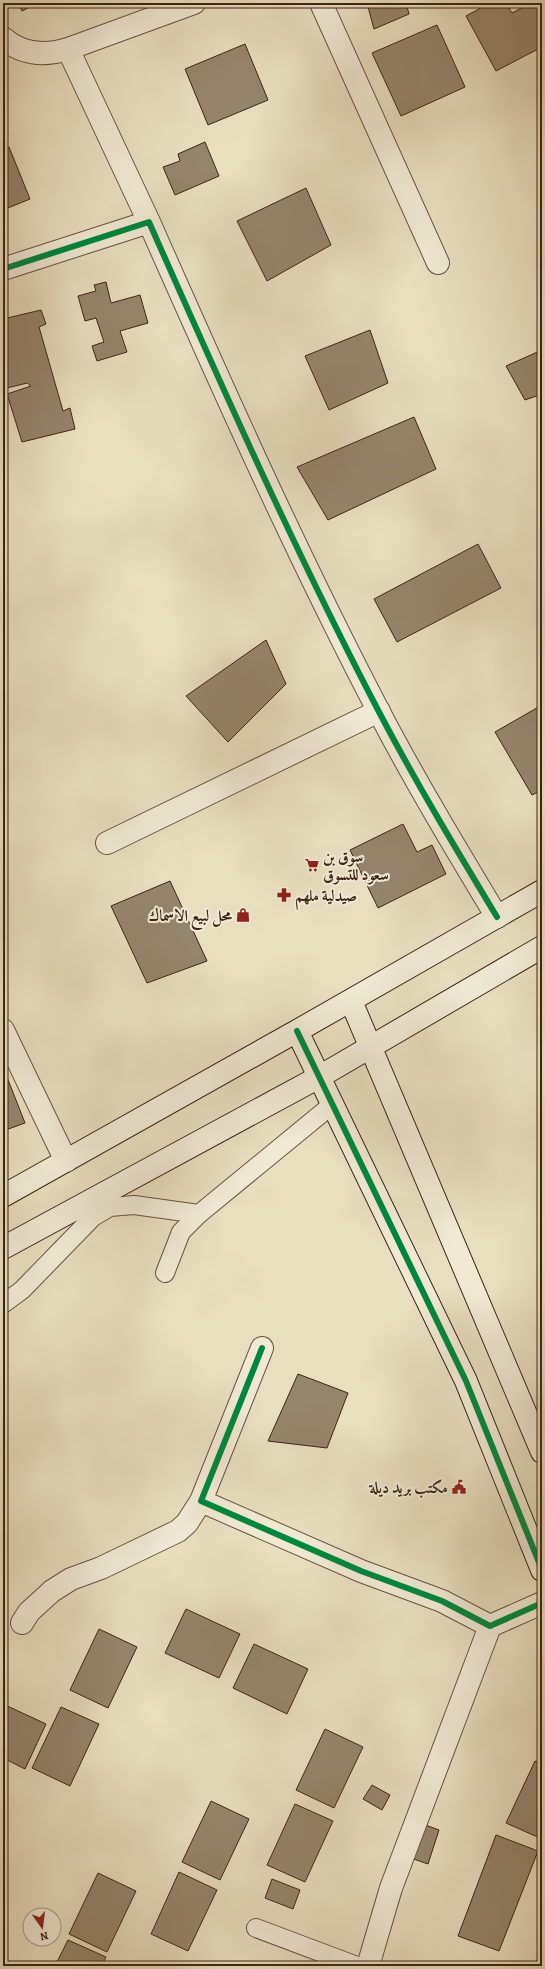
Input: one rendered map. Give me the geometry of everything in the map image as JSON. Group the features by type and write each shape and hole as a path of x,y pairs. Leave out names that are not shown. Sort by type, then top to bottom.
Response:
{"street":[{"path":"3,38 21,50 37,54 53,54 194,3"},
{"path":"321,3 438,263"},
{"path":"68,49 149,222 257,465 379,711 450,838 497,917"},
{"path":"3,269 149,222"},
{"path":"107,843 379,711"},
{"path":"3,1196 351,1001 542,891"},
{"path":"3,1248 319,1077 542,947"},
{"path":"351,1001 542,1452"},
{"path":"3,1030 66,1161"},
{"path":"297,1031 466,1381 542,1570"},
{"path":"22,1623 29,1612 52,1591 71,1579 101,1568 178,1531 187,1523 201,1502 262,1348"},
{"path":"201,1502 361,1571 442,1601 490,1626"},
{"path":"368,1966 391,1888 490,1626 542,1603"}],"lane":[{"path":"165,1273 181,1232 198,1214 333,1104"},
{"path":"3,1304 22,1290 94,1217 110,1207 134,1205 198,1214"},
{"path":"256,1928 357,1966"}],"building":[{"path":"18,3 37,3 22,11"},
{"path":"367,3 406,3 409,14 374,29"},
{"path":"490,3 506,3 512,13 531,3 535,3 542,16 542,47 496,71 466,16"},
{"path":"437,25 465,87 401,116 372,53"},
{"path":"245,44 268,100 208,125 185,69"},
{"path":"205,142 219,176 175,195 163,167 180,161 178,154"},
{"path":"9,147 30,199 3,210 3,150"},
{"path":"306,188 331,245 267,281 237,221"},
{"path":"106,282 111,303 140,295 148,323 120,331 127,352 97,361 92,346 104,342 96,318 85,321 78,296 96,291 94,285"},
{"path":"41,310 46,324 39,327 63,411 70,408 75,429 22,442 7,394 31,386 27,383 3,389 3,319"},
{"path":"370,330 388,383 329,410 305,356"},
{"path":"542,350 542,394 525,400 506,366"},
{"path":"414,417 436,469 328,520 297,467"},
{"path":"478,544 501,588 397,642 374,599"},
{"path":"266,640 286,684 228,742 186,696"},
{"path":"542,705 542,790 532,795 495,732"},
{"path":"403,824 417,852 432,845 446,874 378,908 350,850"},
{"path":"170,881 207,961 147,983 111,906"},
{"path":"3,1067 25,1123 3,1131"},
{"path":"298,1374 348,1393 327,1448 268,1441"},
{"path":"186,1609 240,1634 219,1678 165,1653"},
{"path":"99,1629 137,1647 108,1708 70,1690"},
{"path":"254,1644 308,1669 287,1714 233,1688"},
{"path":"3,1704 46,1724 25,1769 3,1758"},
{"path":"61,1707 99,1724 70,1786 32,1768"},
{"path":"325,1729 363,1747 334,1808 296,1790"},
{"path":"535,1761 542,1765 542,1839 506,1823"},
{"path":"372,1785 390,1795 382,1810 363,1799"},
{"path":"211,1801 249,1819 220,1880 182,1862"},
{"path":"295,1804 333,1821 305,1882 267,1865"},
{"path":"420,1823 439,1830 428,1864 408,1857"},
{"path":"496,1835 538,1851 499,1951 458,1936"},
{"path":"179,1872 217,1890 188,1951 151,1934"},
{"path":"98,1873 136,1891 107,1952 69,1934"},
{"path":"272,1879 300,1890 293,1909 265,1898"},
{"path":"68,1940 106,1957 102,1966 55,1966"},
{"path":"542,1949 542,1965 536,1962"}],"cycle path":[{"path":"3,269 149,222 288,529 347,650 406,763 497,917"},
{"path":"297,1031 466,1381 542,1570"},
{"path":"262,1348 201,1501 361,1571 442,1601 490,1626 542,1603"}],"place":[{"name":"سوق بن سعود للتسوق","path":"312,865"},
{"name":"صيدلية ملهم","path":"284,895"},
{"name":"محل لبيع الاسماك","path":"243,915"},
{"name":"مكتب بريد ديلة","path":"459,1487"}]}
